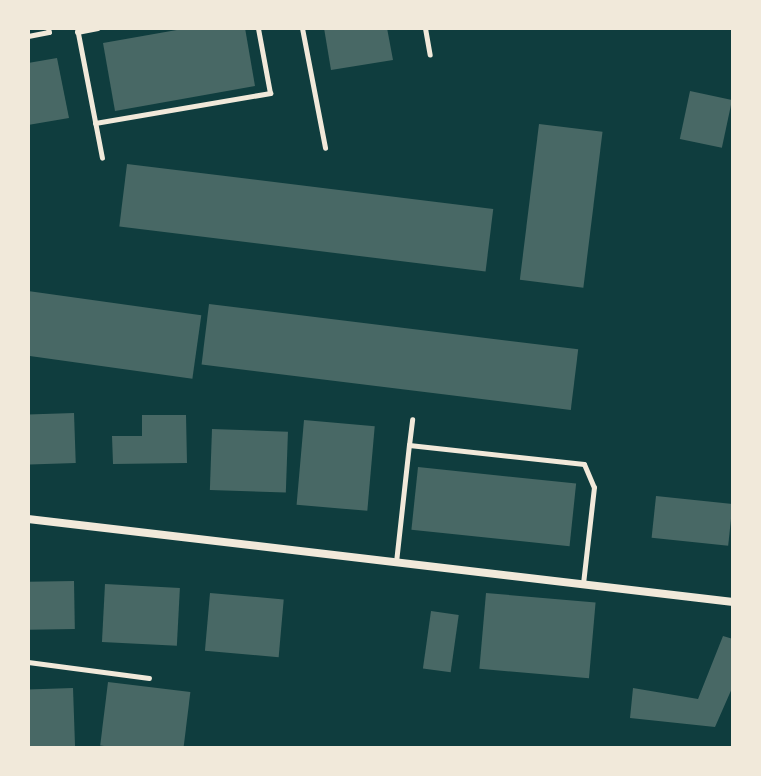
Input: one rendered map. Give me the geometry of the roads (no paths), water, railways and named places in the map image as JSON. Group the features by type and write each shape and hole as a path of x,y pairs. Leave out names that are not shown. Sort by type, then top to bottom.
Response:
{"street":[{"path":"28,519 733,602"}],"lane":[{"path":"28,36 49,32 48,28"},
{"path":"98,28 77,30 102,158"},
{"path":"95,123 270,93 258,28"},
{"path":"302,28 325,148"},
{"path":"425,28 430,55"},
{"path":"396,562 412,419"},
{"path":"409,445 584,464 594,487 583,584"},
{"path":"28,662 149,678"}]}
